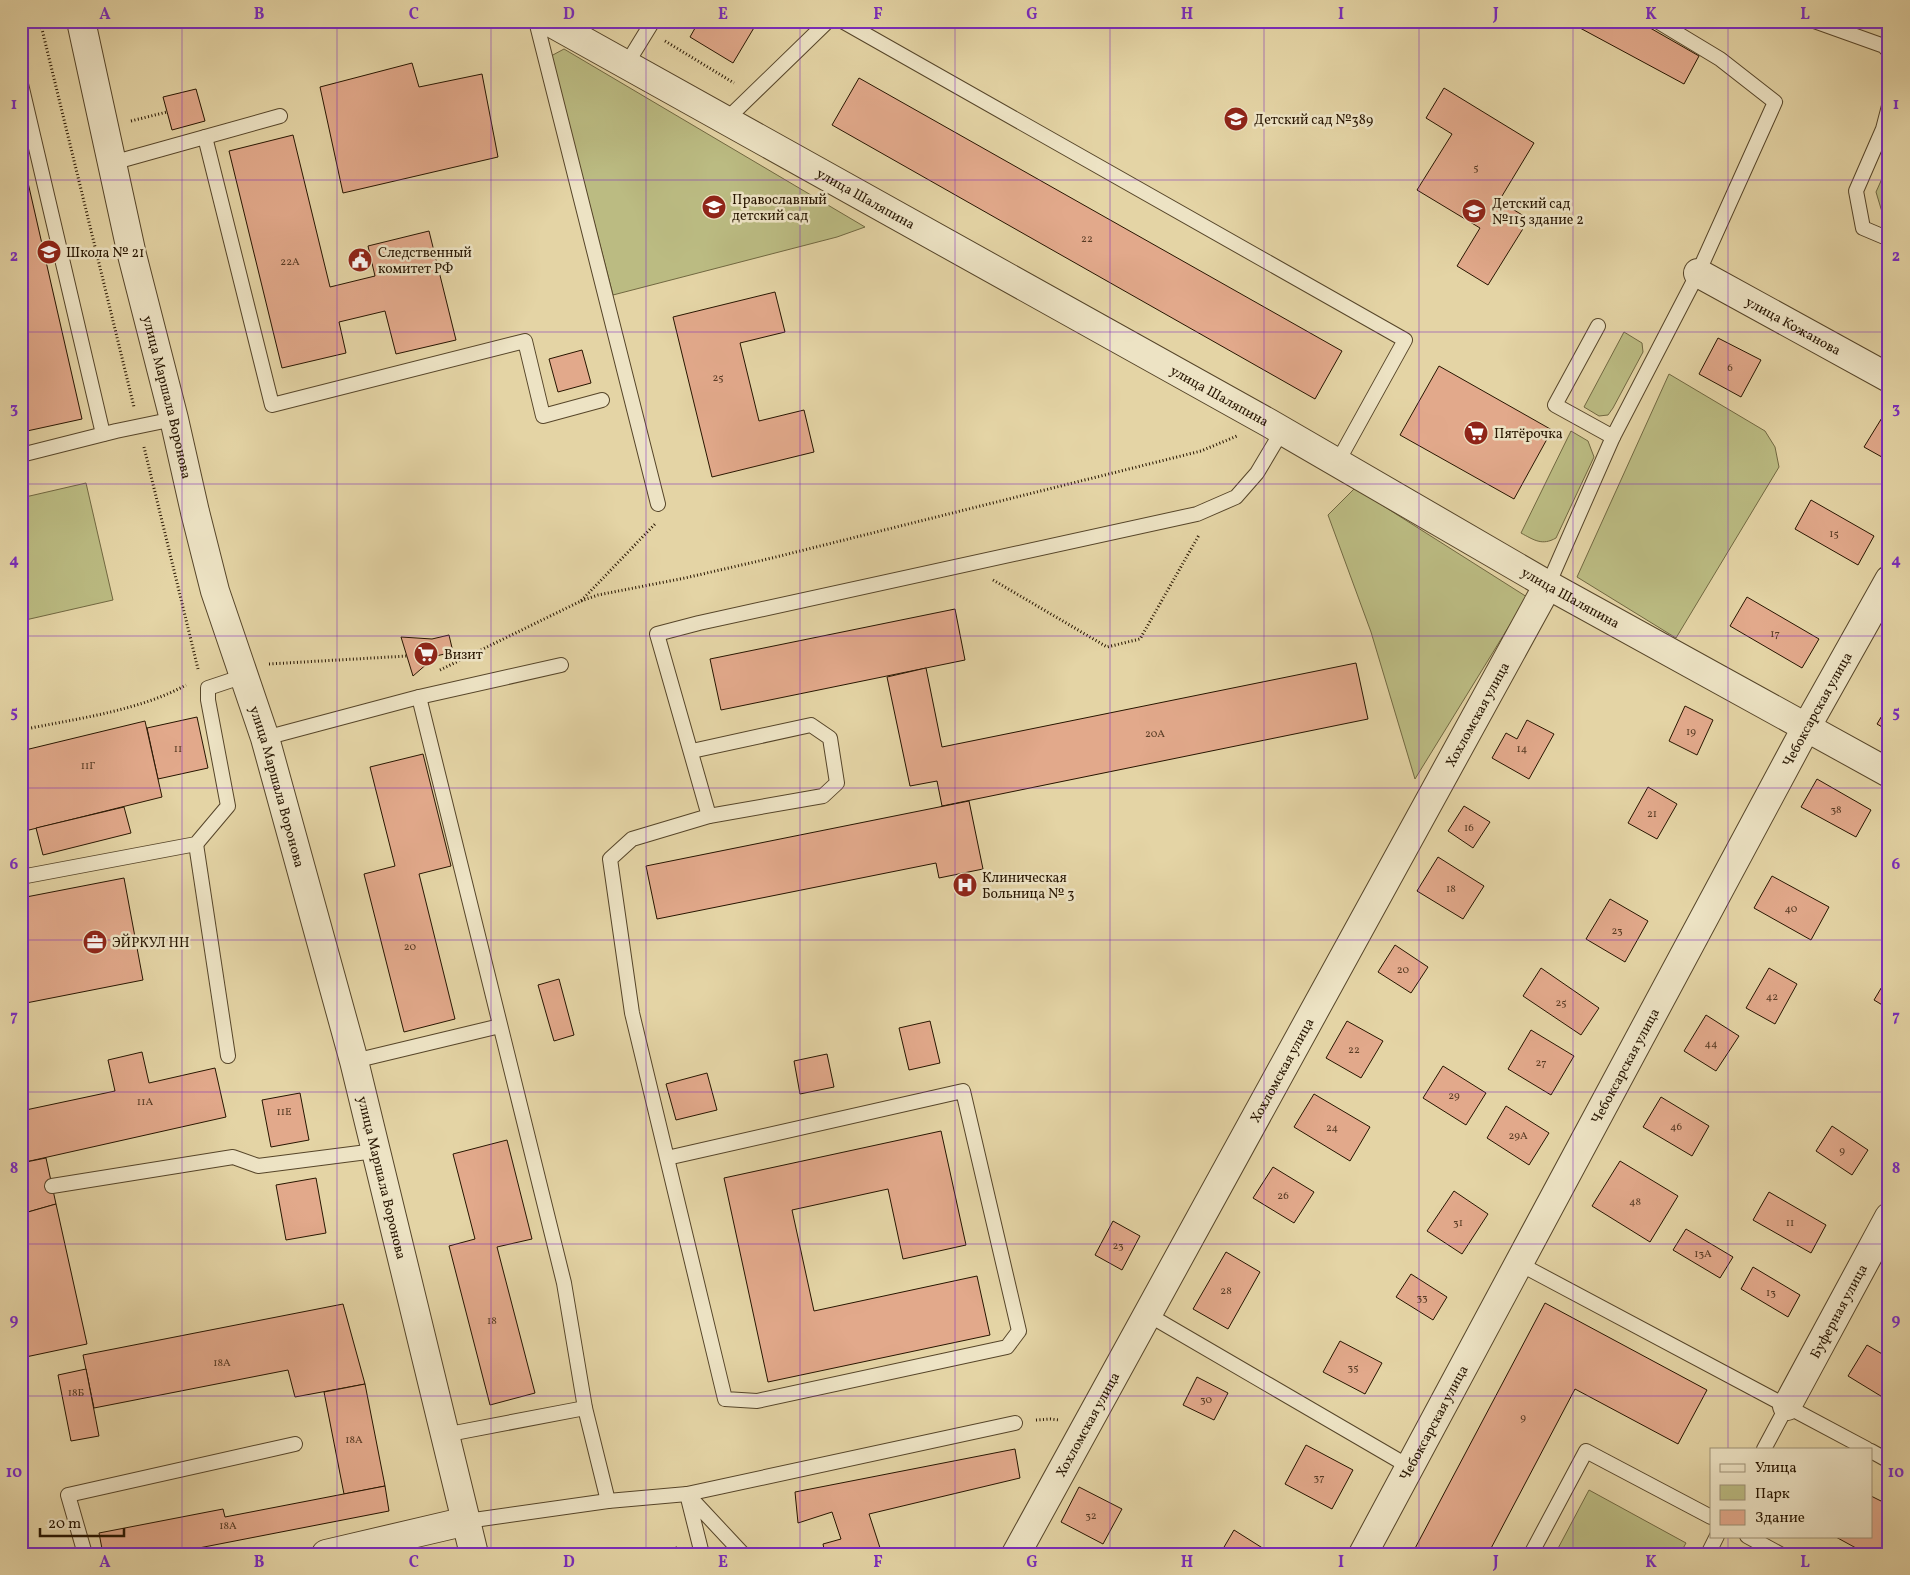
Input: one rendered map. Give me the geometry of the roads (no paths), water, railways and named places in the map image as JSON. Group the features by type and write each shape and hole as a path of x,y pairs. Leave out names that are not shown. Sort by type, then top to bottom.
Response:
{"street":[{"name":"улица Маршала Воронова","path":"80,21 132,255 215,591 265,738 354,1061 474,1554"},
{"name":"улица Шаляпина","path":"548,21 1276,427 1548,585 1807,726 1889,773"},
{"name":"улица Кожанова","path":"1698,273 1889,378"},
{"name":"Чебоксарская улица","path":"1362,1554 1807,726 1889,580"},
{"name":"Хохломская улица","path":"1016,1554 1548,585"},
{"name":"Буферная улица","path":"1787,1406 1889,1217"},
{"path":"326,1554 466,1521"}],"lane":[{"path":"536,21 658,504"},
{"path":"727,120 828,21"},
{"path":"842,21 1405,340 1337,463"},
{"path":"1548,585 1613,437 1698,273 1775,102 1720,59 1658,21"},
{"path":"1814,21 1884,46 1889,52"},
{"path":"626,65 651,26"},
{"path":"21,84 103,434"},
{"path":"1889,106 1883,129 1856,191 1863,228 1889,239"},
{"path":"112,163 280,116"},
{"path":"205,136 272,405 525,342 543,416 602,400"},
{"path":"1598,326 1555,405 1613,437"},
{"path":"21,455 103,434 139,428 174,419"},
{"path":"709,816 692,751 657,634 699,623 1198,514 1236,497 1257,473 1276,427"},
{"path":"265,738 419,697 561,665"},
{"path":"21,877 196,844 228,806 208,700 208,688 242,671"},
{"path":"419,697 564,1283 584,1408 608,1501"},
{"path":"667,1158 963,1091 1019,1331 1007,1347 757,1401 725,1399 632,1013 610,859 632,838 709,816 822,796 837,783 830,738 810,725 692,751"},
{"path":"196,844 228,1056"},
{"path":"354,1061 500,1026"},
{"path":"52,1186 233,1157 258,1166 375,1151"},
{"path":"1518,1263 1864,1448"},
{"path":"1147,1314 1408,1466"},
{"path":"1765,1448 1787,1406"},
{"path":"444,1435 584,1408"},
{"path":"466,1521 608,1501 687,1494 1015,1423"},
{"path":"85,1554 68,1495 295,1444"},
{"path":"1531,1554 1586,1451 1710,1516"},
{"path":"1872,1452 1889,1461"},
{"path":"687,1494 702,1554"},
{"path":"687,1494 743,1554"},
{"path":"1708,1554 1716,1538"},
{"path":"1751,1538 1780,1554"}],"place":[{"name":"Детский сад №389","path":"1236,119"},
{"name":"Православный детский сад","path":"714,207"},
{"name":"Детский сад №115 здание 2","path":"1474,211"},
{"name":"Школа № 21","path":"49,252"},
{"name":"Следственный комитет РФ","path":"360,260"},
{"name":"Пятёрочка","path":"1476,433"},
{"name":"Визит","path":"426,654"},
{"name":"Клиническая Больница № 3","path":"965,885"},
{"name":"ЭЙРКУЛ НН","path":"95,942"}]}
